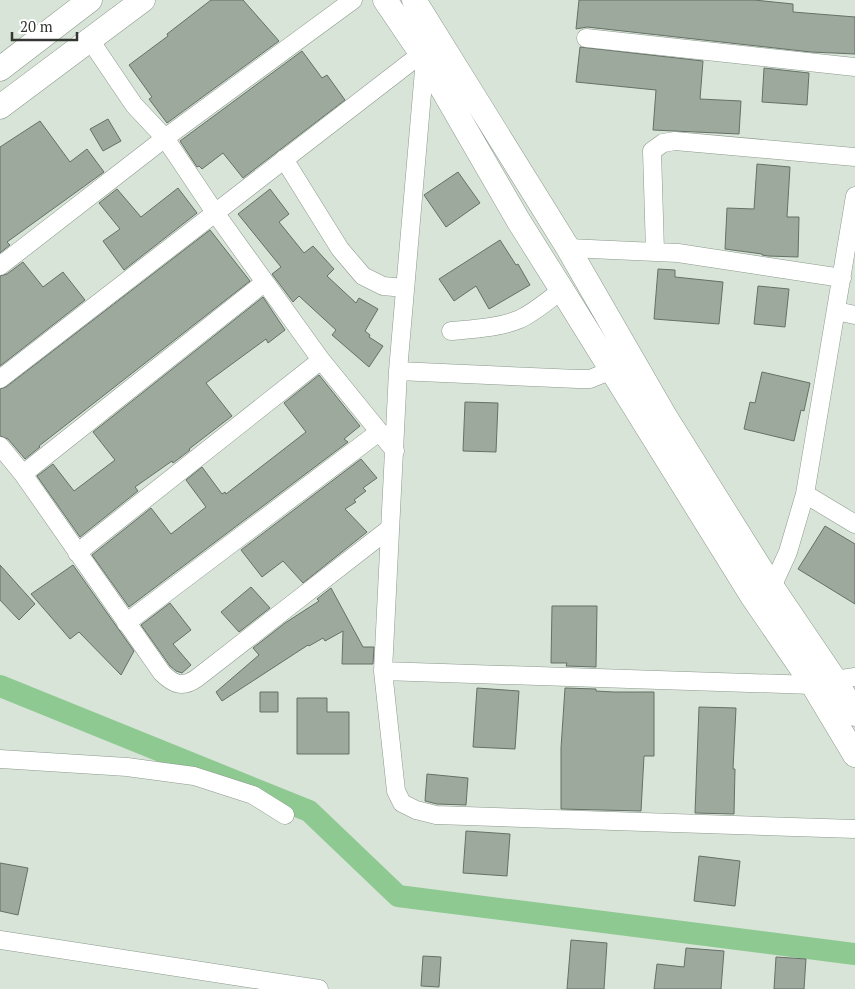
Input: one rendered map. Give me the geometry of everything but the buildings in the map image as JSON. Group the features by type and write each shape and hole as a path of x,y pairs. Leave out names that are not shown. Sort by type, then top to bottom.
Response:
{"street":[{"path":"1,65 90,0"},
{"path":"0,107 143,0"},
{"path":"0,266 165,138 353,0"},
{"path":"386,0 423,57 518,220 612,370 765,596 834,681 855,714"},
{"path":"414,0 568,248 666,418 765,596"},
{"path":"586,38 855,67"},
{"path":"90,40 134,105 165,138 216,214 322,360 395,451"},
{"path":"0,379 216,214 284,159 423,57"},
{"path":"423,57 398,371 383,670 396,791 402,803 416,810 436,815 855,829"},
{"path":"655,251 652,151 662,142 675,141 855,157"},
{"path":"284,159 340,249 363,276 383,286 405,288"},
{"path":"765,596 788,552 805,494 855,196"},
{"path":"568,248 678,253 842,278"},
{"path":"23,474 265,282"},
{"path":"451,331 484,328 518,320 533,312 562,290"},
{"path":"836,311 855,315"},
{"path":"77,553 322,360"},
{"path":"398,371 590,379 612,370"},
{"path":"126,623 379,432"},
{"path":"0,446 23,474 126,623 168,680 178,684 189,684 389,529"},
{"path":"805,494 855,524"},
{"path":"383,670 834,681"},
{"path":"834,681 855,755"},
{"path":"0,759 127,768 194,776 252,795 285,815"},
{"path":"0,940 319,989"}],"waterway":[{"path":"0,686 309,811 398,896 855,954"}]}
